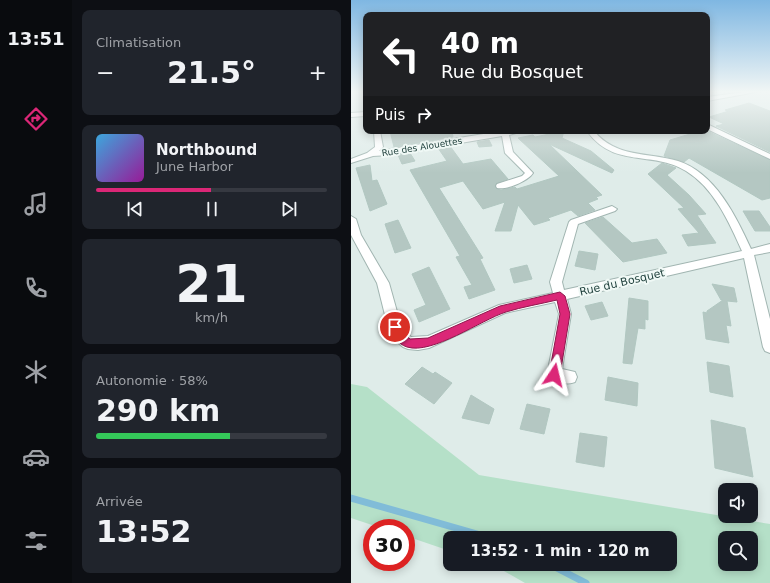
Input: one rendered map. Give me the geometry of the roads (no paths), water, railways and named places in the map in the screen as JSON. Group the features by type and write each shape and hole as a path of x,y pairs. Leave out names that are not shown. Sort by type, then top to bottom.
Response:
{"street":[{"path":"710,127 770,157"},
{"path":"372,154 379,147 377,134"},
{"name":"Rue des Alouettes","path":"351,160 372,154 389,153 495,134"},
{"path":"500,186 525,178 529,173 509,153 506,134"},
{"path":"592,134 594,139 602,146 615,151 672,162 689,169 717,196 748,253 770,347"},
{"path":"570,377 554,375 565,314 556,282 574,222 612,208"},
{"name":"Rue du Bosquet","path":"351,219 356,235 383,283 395,327 401,338 408,343 418,344 429,342 503,308 770,248"}],"waterway":[{"path":"351,498 466,531"},
{"path":"563,571 586,583"}]}
